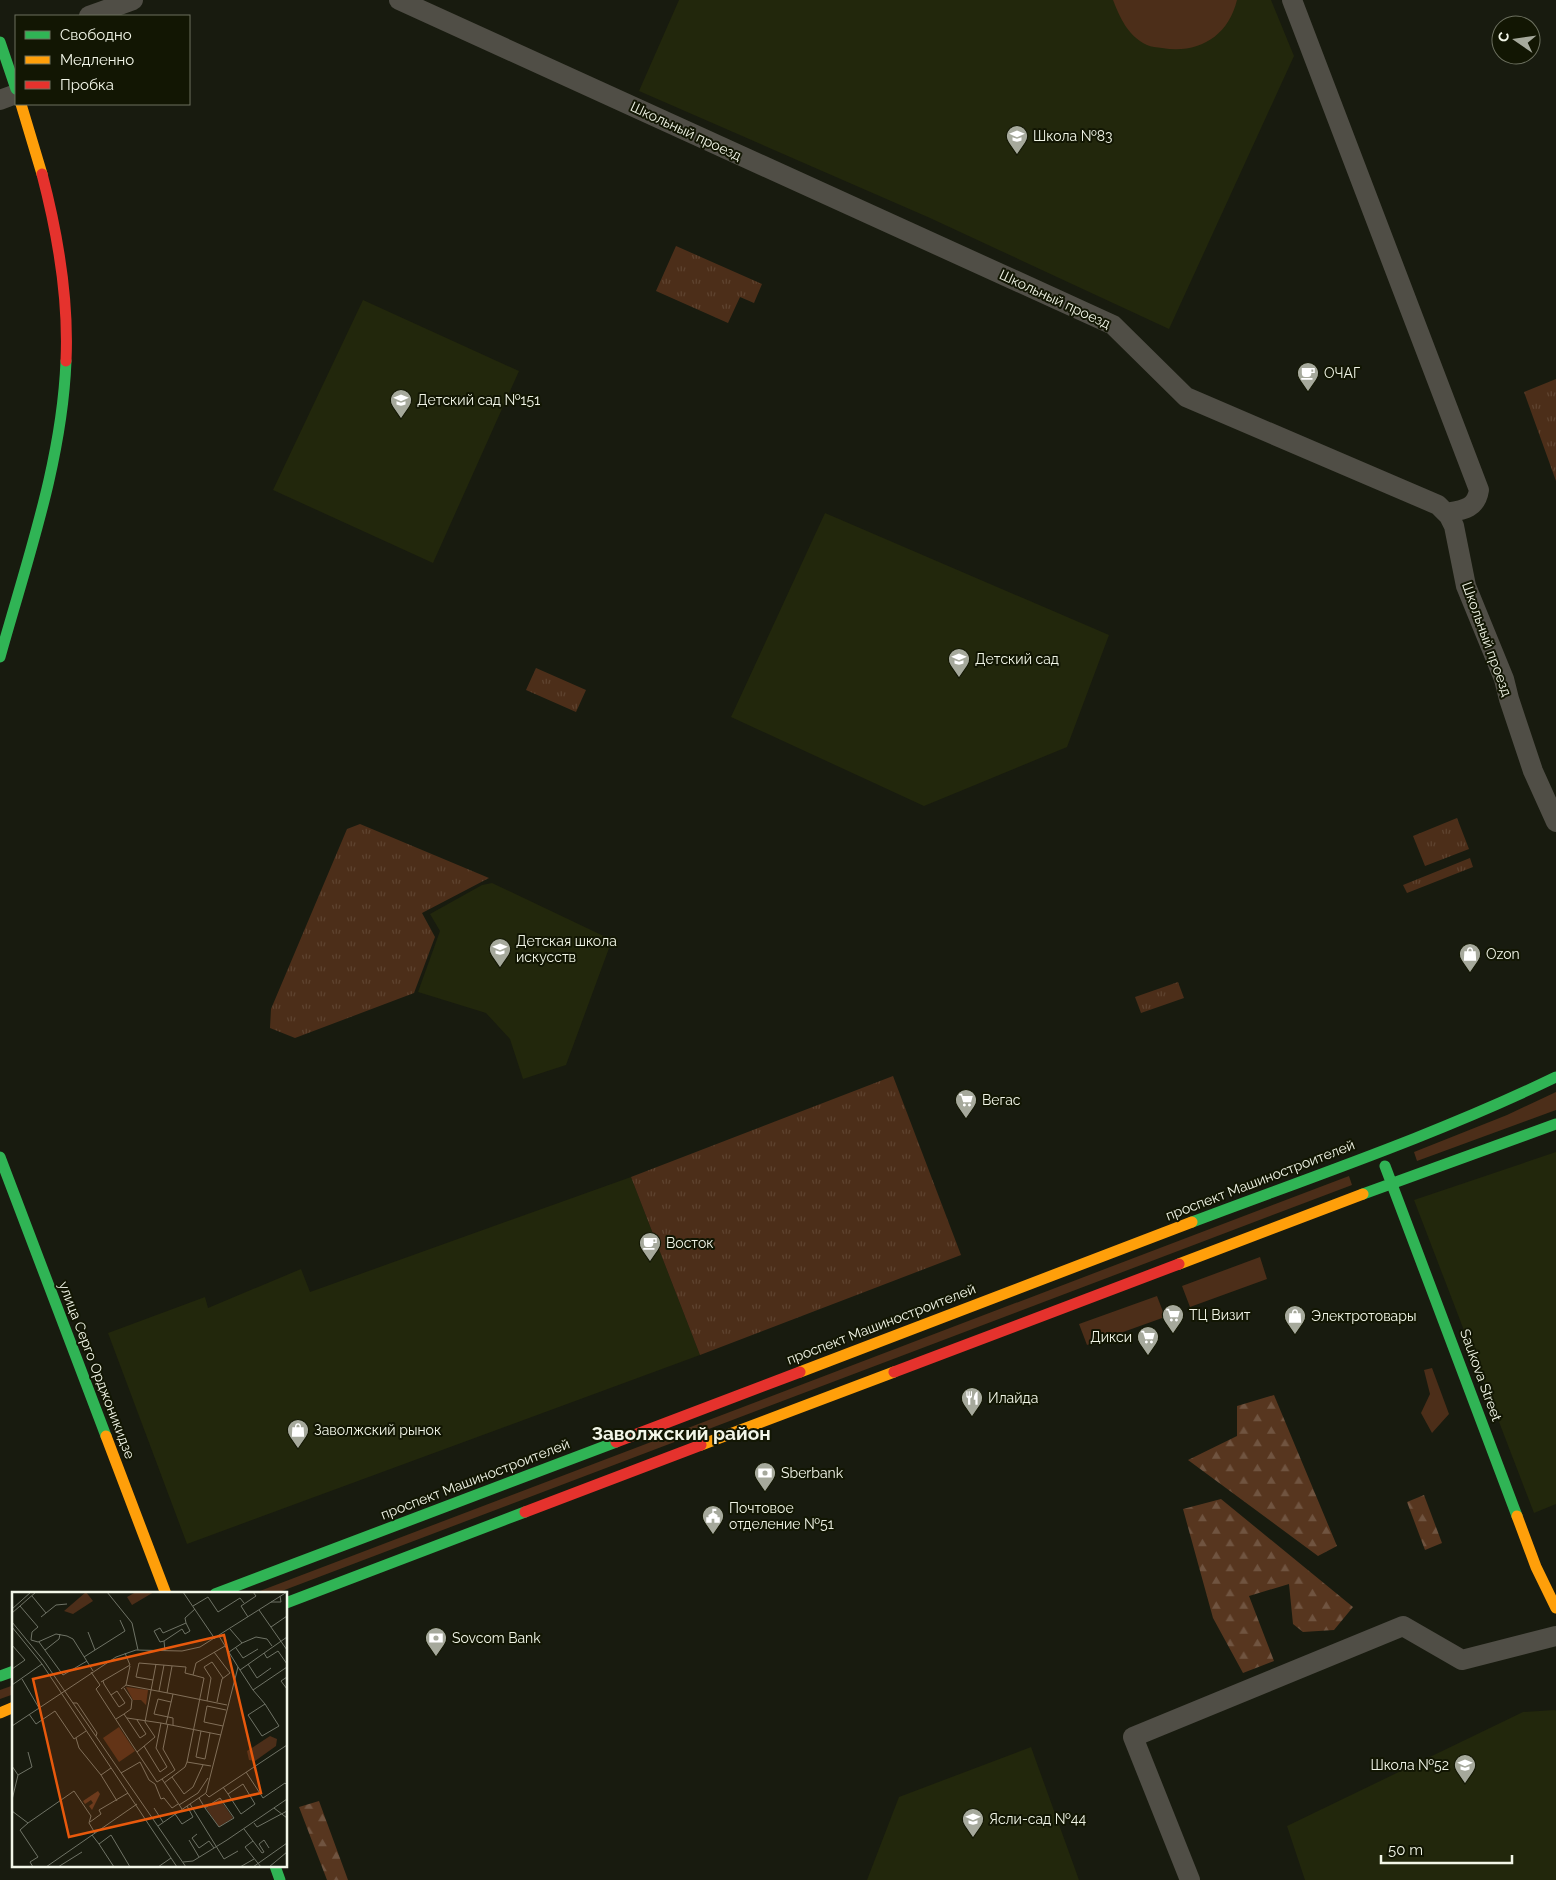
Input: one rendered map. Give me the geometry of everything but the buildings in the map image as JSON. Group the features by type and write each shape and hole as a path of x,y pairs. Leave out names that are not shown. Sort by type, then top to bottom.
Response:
{"main road":[{"path":"6,44 15,84"},
{"path":"0,657 40,515 54,453 64,396 67,341 67,314 58,245 42,177 21,105"},
{"name":"проспект Машиностроителей","path":"220,1592 1534,1093 1556,1077"},
{"path":"288,1602 1392,1184 1542,1124 1556,1124"},
{"name":"Saukova Street","path":"1380,1151 1536,1567 1556,1608"},
{"name":"улица Серго Орджоникидзе","path":"0,1157 165,1592"},
{"path":"0,1676 12,1672"},
{"path":"0,1713 12,1709"},
{"path":"276,1868 280,1880"}],"street":[{"path":"92,15 133,0"},
{"name":"Школьный проезд","path":"399,0 1113,325 1186,396 1438,505 1446,513 1454,526 1466,586 1504,679 1533,771 1556,822"},
{"path":"1292,0 1479,490 1477,498 1472,505 1446,513"},
{"path":"0,100 15,94"},
{"path":"1190,1880 1133,1737 1403,1626 1462,1660 1556,1636"}],"shaded area":[{"name":"Школа №83","path":"679,0 1271,0 1294,56 1169,329 930,218 639,91"},
{"path":"363,300 519,371 433,563 273,490"},
{"path":"825,513 1109,635 1067,747 924,806 731,717"},
{"path":"492,883 612,940 566,1065 523,1079 510,1039 486,1013 418,992 440,931 430,914 482,885"},
{"path":"1556,1152 1556,1504 1534,1513 1414,1200"},
{"name":"Заволжский рынок","path":"631,1177 700,1355 187,1544 108,1333 205,1297 208,1308 301,1269 310,1292"},
{"name":"Школа №52","path":"1555,1710 1556,1880 1305,1880 1287,1826 1523,1712"},
{"name":"Ясли-сад №44","path":"1031,1747 1079,1880 867,1880 899,1797"}],"green space":[{"path":"1113,0 1237,0 1227,24 1219,33 1199,45 1175,49 1149,46 1140,41 1130,32 1122,20"},
{"path":"676,246 762,284 754,303 740,297 728,323 656,291"},
{"path":"1556,379 1556,481 1524,392"},
{"path":"536,668 586,690 576,712 526,690"},
{"path":"1457,818 1469,849 1425,866 1413,836"},
{"path":"360,824 489,878 422,913 435,937 414,993 295,1038 270,1028 271,1009 347,829"},
{"path":"1470,858 1473,867 1407,893 1403,885"},
{"path":"1178,982 1184,998 1141,1013 1135,997"},
{"path":"893,1076 961,1255 700,1355 631,1177"},
{"path":"1556,1092 1556,1110 1417,1161 1414,1152 1507,1115"},
{"path":"1349,1176 1352,1185 279,1592 257,1592"},
{"path":"1260,1257 1267,1279 1190,1307 1182,1286"},
{"path":"1157,1296 1165,1317 1087,1345 1079,1324"},
{"path":"1432,1368 1449,1414 1432,1433 1421,1413 1430,1394 1424,1370"},
{"path":"1274,1395 1337,1546 1318,1556 1188,1460 1237,1436 1237,1406"},
{"path":"1424,1495 1442,1543 1425,1550 1407,1502"},
{"path":"1221,1499 1353,1607 1334,1630 1303,1632 1293,1624 1289,1584 1249,1596 1274,1661 1243,1673 1213,1618 1183,1509"},
{"path":"12,1686 12,1695 0,1699 0,1690"},
{"path":"319,1801 348,1880 327,1880 299,1807"}],"traffic: fast":[{"path":"0,42 15,86"},
{"path":"0,657 42,511 58,436 66,361"},
{"path":"1192,1222 1421,1136 1556,1077"},
{"path":"1363,1194 1556,1124"},
{"path":"0,1157 106,1436"},
{"path":"1385,1166 1517,1516"},
{"path":"220,1592 616,1442"},
{"path":"288,1602 525,1512"},
{"path":"0,1676 12,1672"},
{"path":"276,1868 280,1880"}],"traffic: slow":[{"path":"21,105 42,174"},
{"path":"1179,1264 1363,1194"},
{"path":"800,1372 1192,1222"},
{"path":"701,1445 894,1372"},
{"path":"106,1436 165,1592"},
{"path":"1517,1516 1536,1567 1556,1608"},
{"path":"0,1713 12,1708"}],"traffic: jam":[{"path":"42,174 61,266 66,313 66,361"},
{"path":"894,1372 1179,1264"},
{"path":"616,1442 800,1372"},
{"path":"525,1512 701,1445"}],"place":[{"name":"Школа №83","path":"1017,155"},
{"name":"ОЧАГ","path":"1308,392"},
{"name":"Детский сад №151","path":"401,419"},
{"name":"Детский сад","path":"959,678"},
{"name":"Детская школа искусств","path":"500,968"},
{"name":"Ozon","path":"1470,973"},
{"name":"Вегас","path":"966,1119"},
{"name":"Восток","path":"650,1262"},
{"name":"ТЦ Визит","path":"1173,1334"},
{"name":"Электротовары","path":"1295,1335"},
{"name":"Дикси","path":"1148,1356"},
{"name":"Илайда","path":"972,1417"},
{"name":"Заволжский рынок","path":"298,1449"},
{"name":"Sberbank","path":"765,1492"},
{"name":"Почтовое отделение №51","path":"713,1535"},
{"name":"Sovcom Bank","path":"436,1657"},
{"name":"Школа №52","path":"1465,1784"},
{"name":"Ясли-сад №44","path":"973,1838"}],"district":[{"name":"Заволжский район","path":"681,1433"}]}
